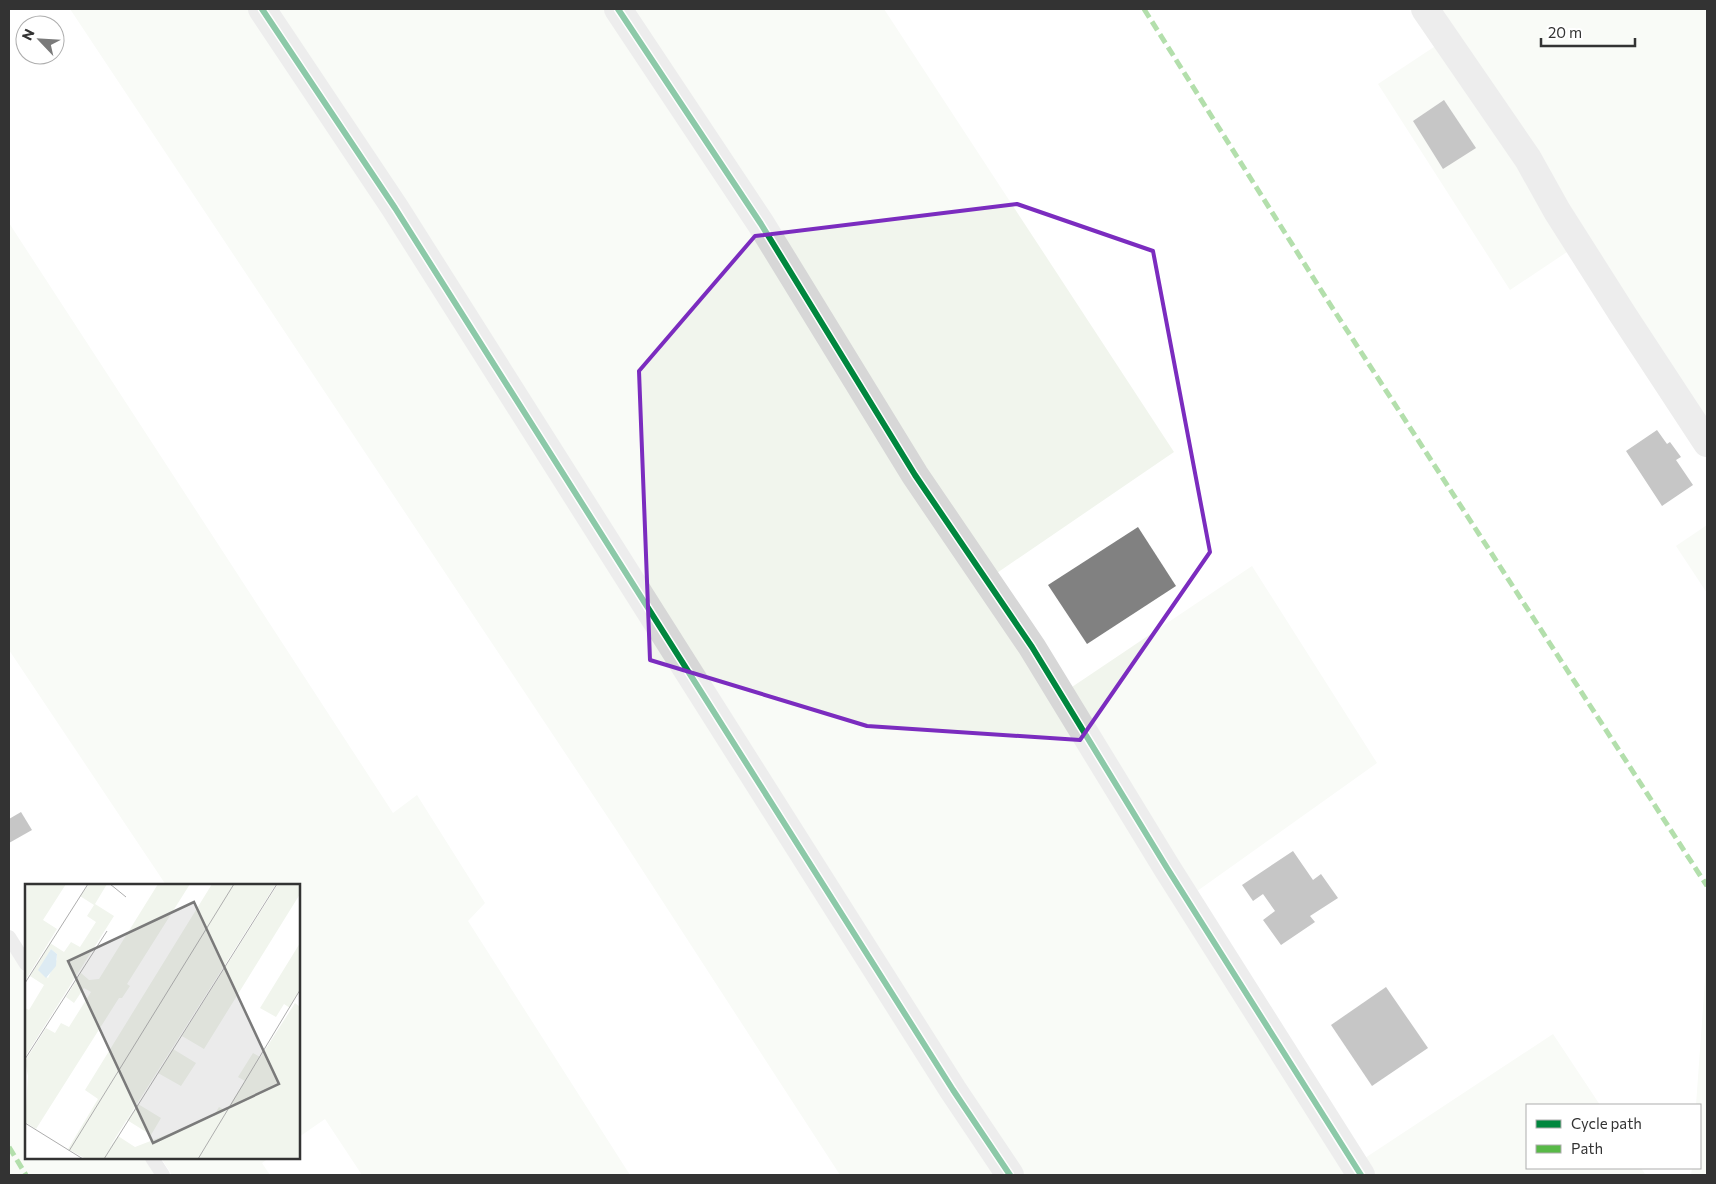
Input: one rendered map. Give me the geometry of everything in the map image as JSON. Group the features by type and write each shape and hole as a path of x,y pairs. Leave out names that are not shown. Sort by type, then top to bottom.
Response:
{"street":[{"path":"262,9 395,208 953,1090 1010,1175"},
{"path":"618,9 760,224 915,475 1032,647 1167,868 1362,1175"},
{"path":"1426,9 1528,159 1557,211 1622,315 1707,444"}],"lane":[{"path":"9,936 25,962"},
{"path":"153,1159 163,1175"}],"highlighted area":[{"path":"1017,204 1153,251 1210,552 1080,740 867,726 650,660 639,371 755,236"}],"shaded area":[{"path":"70,9 608,9 1020,645 1352,1175 840,1175 617,831"},
{"path":"629,9 884,9 1174,452 994,575"},
{"path":"1433,9 1707,9 1707,427"},
{"path":"1440,43 1570,250 1510,290 1378,84"},
{"path":"9,223 393,813 417,795 485,903 468,921 630,1175 362,1175 325,1119 300,1136 300,884 165,884 9,650"},
{"path":"1707,525 1707,593 1676,546"},
{"path":"1252,566 1377,763 1193,894 1066,691"},
{"path":"9,950 25,974 25,1159 146,1159 156,1175 9,1175"},
{"path":"1707,953 1707,1175 1691,1175 1692,1169 1701,1169 1701,1104 1696,1104"},
{"path":"1553,1034 1599,1104 1526,1104 1526,1169 1642,1169 1645,1174 1372,1175 1362,1160"},
{"path":"162,1159 268,1159 262,1163 270,1175 172,1175"}],"building":[{"path":"1444,100 1476,148 1443,169 1413,121"},
{"path":"1657,430 1667,444 1670,442 1681,457 1676,460 1693,485 1662,506 1626,451"},
{"path":"1138,527 1176,586 1087,644 1048,585"},
{"path":"21,812 32,830 9,843 9,819"},
{"path":"1293,851 1313,880 1321,874 1338,898 1310,916 1315,922 1281,945 1263,920 1275,911 1263,894 1253,901 1242,885"},
{"path":"1386,987 1428,1048 1372,1086 1331,1025"}],"marked path":[{"path":"1144,9 1326,298 1707,886"},
{"path":"9,1147 26,1175"}],"cycle path":[{"path":"262,9 395,208 953,1090 1010,1175"},
{"path":"618,9 761,224 915,475 1032,647 1167,868 1361,1175"}]}
